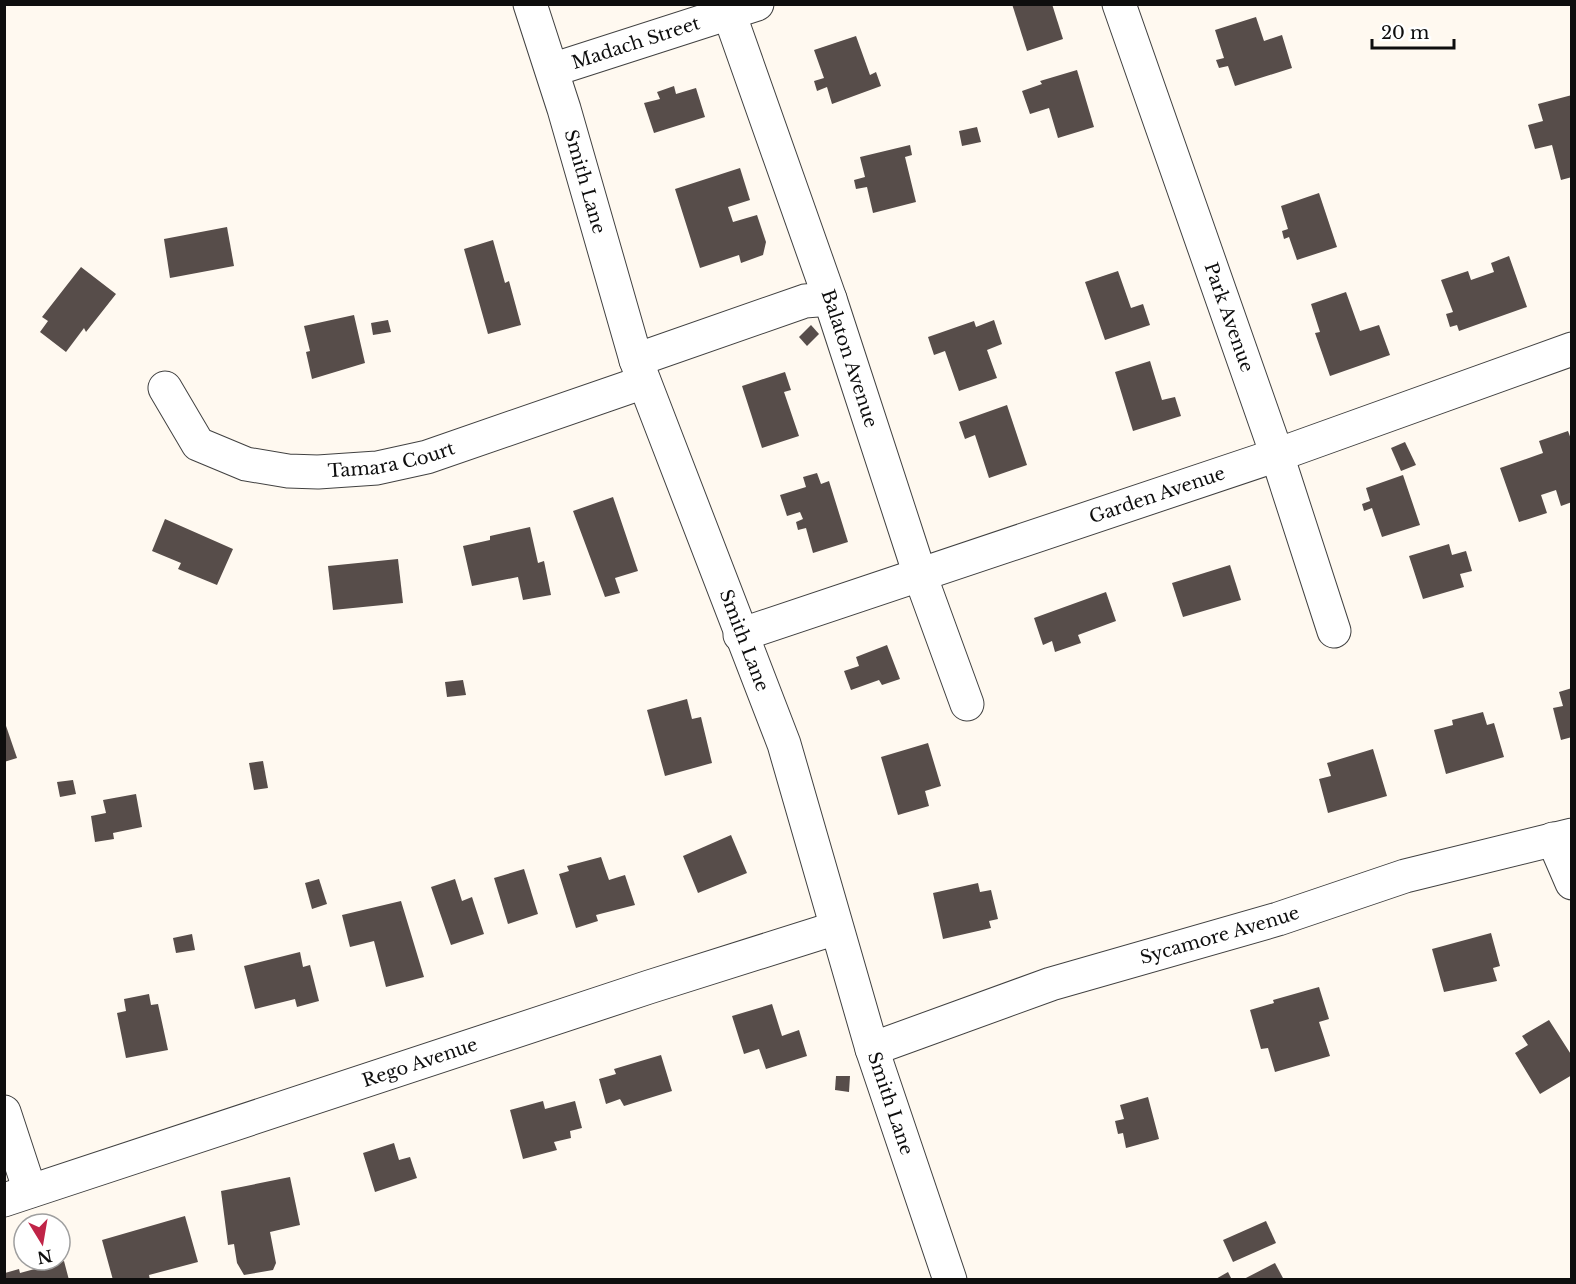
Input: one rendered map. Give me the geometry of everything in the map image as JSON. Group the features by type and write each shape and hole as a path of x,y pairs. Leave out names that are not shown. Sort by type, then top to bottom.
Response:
{"street":[{"name":"Smith Lane","path":"530,4 552,70 640,371 784,744 872,1049 950,1280"},
{"name":"Park Avenue","path":"1119,4 1277,455 1334,631"},
{"name":"Madach Street","path":"552,70 743,9"},
{"name":"Balaton Avenue","path":"743,9 830,299 920,575 967,704"},
{"name":"Tamara Court","path":"165,388 198,444 246,464 288,471 318,472 377,468 427,457 805,301 830,299"},
{"name":"Garden Avenue","path":"740,635 1277,455 1572,349"},
{"path":"1562,837 1572,883"},
{"name":"Sycamore Avenue","path":"872,1049 1051,984 1278,919 1405,876 1562,837"},
{"name":"Rego Avenue","path":"17,1195 649,987 836,928"},
{"path":"4,1112 17,1195"}],"building":[{"path":"1012,4 1052,4 1063,39 1027,51"},
{"path":"1256,17 1264,41 1282,35 1292,68 1235,86 1228,66 1219,68 1216,60 1224,58 1215,30"},
{"path":"856,36 870,75 876,72 881,86 832,104 827,87 817,91 814,81 824,78 814,50"},
{"path":"1077,70 1094,127 1058,138 1049,108 1030,114 1022,91 1042,84 1040,81"},
{"path":"674,86 676,94 696,88 705,117 654,133 644,103 660,99 657,92"},
{"path":"1572,95 1572,177 1561,180 1552,145 1535,149 1528,125 1543,121 1538,104"},
{"path":"977,127 981,142 962,146 959,131"},
{"path":"910,145 912,155 905,157 916,202 873,213 867,187 856,189 854,180 865,177 860,157"},
{"path":"740,168 750,200 728,207 733,222 757,215 766,242 763,255 741,263 739,255 700,268 675,189"},
{"path":"1319,193 1337,247 1297,260 1289,237 1284,239 1282,231 1288,229 1281,206"},
{"path":"227,227 234,266 170,278 164,239"},
{"path":"493,240 505,283 509,281 521,325 488,334 464,249"},
{"path":"1509,256 1527,307 1459,331 1457,325 1450,327 1446,314 1453,312 1441,280 1468,271 1471,280 1494,272 1491,263"},
{"path":"81,267 116,294 86,332 84,328 66,352 40,332 48,321 42,317"},
{"path":"1118,271 1131,308 1143,304 1150,325 1105,340 1085,282"},
{"path":"1346,292 1360,331 1379,325 1390,355 1330,376 1315,333 1320,332 1311,304"},
{"path":"354,315 365,363 312,379 306,352 310,351 304,326"},
{"path":"388,320 391,332 373,335 371,323"},
{"path":"994,320 1002,344 987,350 997,378 959,391 945,351 934,355 928,337 974,321 976,327"},
{"path":"811,325 819,334 807,346 799,337"},
{"path":"1150,361 1162,400 1175,397 1181,416 1133,431 1115,372"},
{"path":"785,372 791,390 784,392 799,436 762,448 742,386"},
{"path":"1007,405 1027,465 989,478 975,435 965,439 959,422"},
{"path":"1568,431 1572,442 1572,502 1561,506 1556,490 1541,495 1547,513 1519,522 1500,468 1543,453 1539,441"},
{"path":"1405,442 1416,465 1401,471 1391,448"},
{"path":"817,473 821,484 829,481 848,542 813,553 806,528 798,530 796,522 803,519 800,512 787,516 780,495 806,487 803,477"},
{"path":"1403,475 1420,525 1382,537 1372,508 1364,511 1362,504 1370,501 1366,488"},
{"path":"613,497 638,571 615,578 620,593 605,597 573,511"},
{"path":"165,519 233,549 217,585 178,569 181,563 152,551"},
{"path":"530,527 538,563 544,561 551,595 523,600 518,577 472,586 463,546 490,540 490,536"},
{"path":"1449,544 1452,555 1466,551 1472,571 1460,574 1464,587 1423,599 1409,556"},
{"path":"398,559 403,603 333,610 328,566"},
{"path":"1230,565 1241,600 1183,617 1172,583"},
{"path":"1106,592 1116,621 1078,635 1081,643 1055,652 1052,641 1043,645 1034,618"},
{"path":"887,645 900,679 882,685 879,680 851,690 844,671 859,666 856,657"},
{"path":"463,680 466,695 447,697 445,682"},
{"path":"1572,688 1572,737 1561,740 1553,708 1563,706 1559,692"},
{"path":"687,699 692,719 701,717 712,763 665,776 647,710"},
{"path":"1483,712 1487,725 1494,723 1504,757 1446,774 1434,730 1453,725 1452,720"},
{"path":"4,720 17,758 4,762"},
{"path":"928,743 941,786 925,791 929,806 898,815 881,757"},
{"path":"1373,749 1387,796 1328,813 1319,779 1331,776 1327,763"},
{"path":"263,761 268,788 254,790 249,763"},
{"path":"73,780 76,794 60,797 57,782"},
{"path":"136,794 142,827 113,833 114,839 95,842 91,816 106,813 103,800"},
{"path":"731,835 747,873 698,893 683,856"},
{"path":"601,857 609,880 625,875 635,905 596,915 598,921 576,928 559,874 569,871 567,866"},
{"path":"524,869 538,914 508,924 494,878"},
{"path":"319,879 327,904 312,909 305,883"},
{"path":"455,879 462,901 472,897 484,934 451,945 431,887"},
{"path":"978,883 980,892 991,890 998,919 989,921 991,928 943,939 933,893"},
{"path":"401,901 424,977 386,987 374,941 350,947 342,915"},
{"path":"1491,933 1500,966 1493,968 1497,981 1444,992 1432,949"},
{"path":"192,934 195,950 176,953 173,938"},
{"path":"300,952 303,967 310,965 319,1001 297,1007 295,999 255,1009 244,966"},
{"path":"1319,987 1329,1019 1319,1022 1330,1056 1275,1072 1268,1048 1261,1049 1250,1010 1274,1003 1273,1000"},
{"path":"149,994 151,1005 158,1004 168,1050 126,1058 117,1013 126,1011 124,999"},
{"path":"772,1004 782,1036 799,1030 807,1056 766,1069 759,1049 744,1054 732,1016"},
{"path":"1549,1020 1572,1056 1572,1075 1540,1094 1515,1053 1528,1045 1522,1036"},
{"path":"661,1055 672,1091 624,1106 620,1099 606,1104 599,1079 616,1074 614,1069"},
{"path":"836,1076 850,1076 849,1092 835,1090"},
{"path":"1148,1097 1159,1139 1126,1148 1123,1133 1118,1134 1115,1121 1124,1119 1120,1105"},
{"path":"543,1101 545,1109 575,1101 582,1128 570,1131 571,1138 554,1142 557,1150 523,1159 510,1110"},
{"path":"394,1143 399,1160 410,1157 417,1178 375,1192 363,1153"},
{"path":"290,1177 300,1225 270,1232 276,1263 273,1270 244,1275 237,1263 234,1244 228,1245 221,1191"},
{"path":"185,1216 198,1262 149,1275 150,1280 113,1280 102,1240"},
{"path":"1266,1221 1276,1243 1233,1262 1223,1240"},
{"path":"1275,1263 1284,1280 1242,1280"},
{"path":"12,1271 20,1273 67,1272 69,1280 5,1280 5,1273"},
{"path":"1228,1272 1232,1280 1214,1280"}]}
